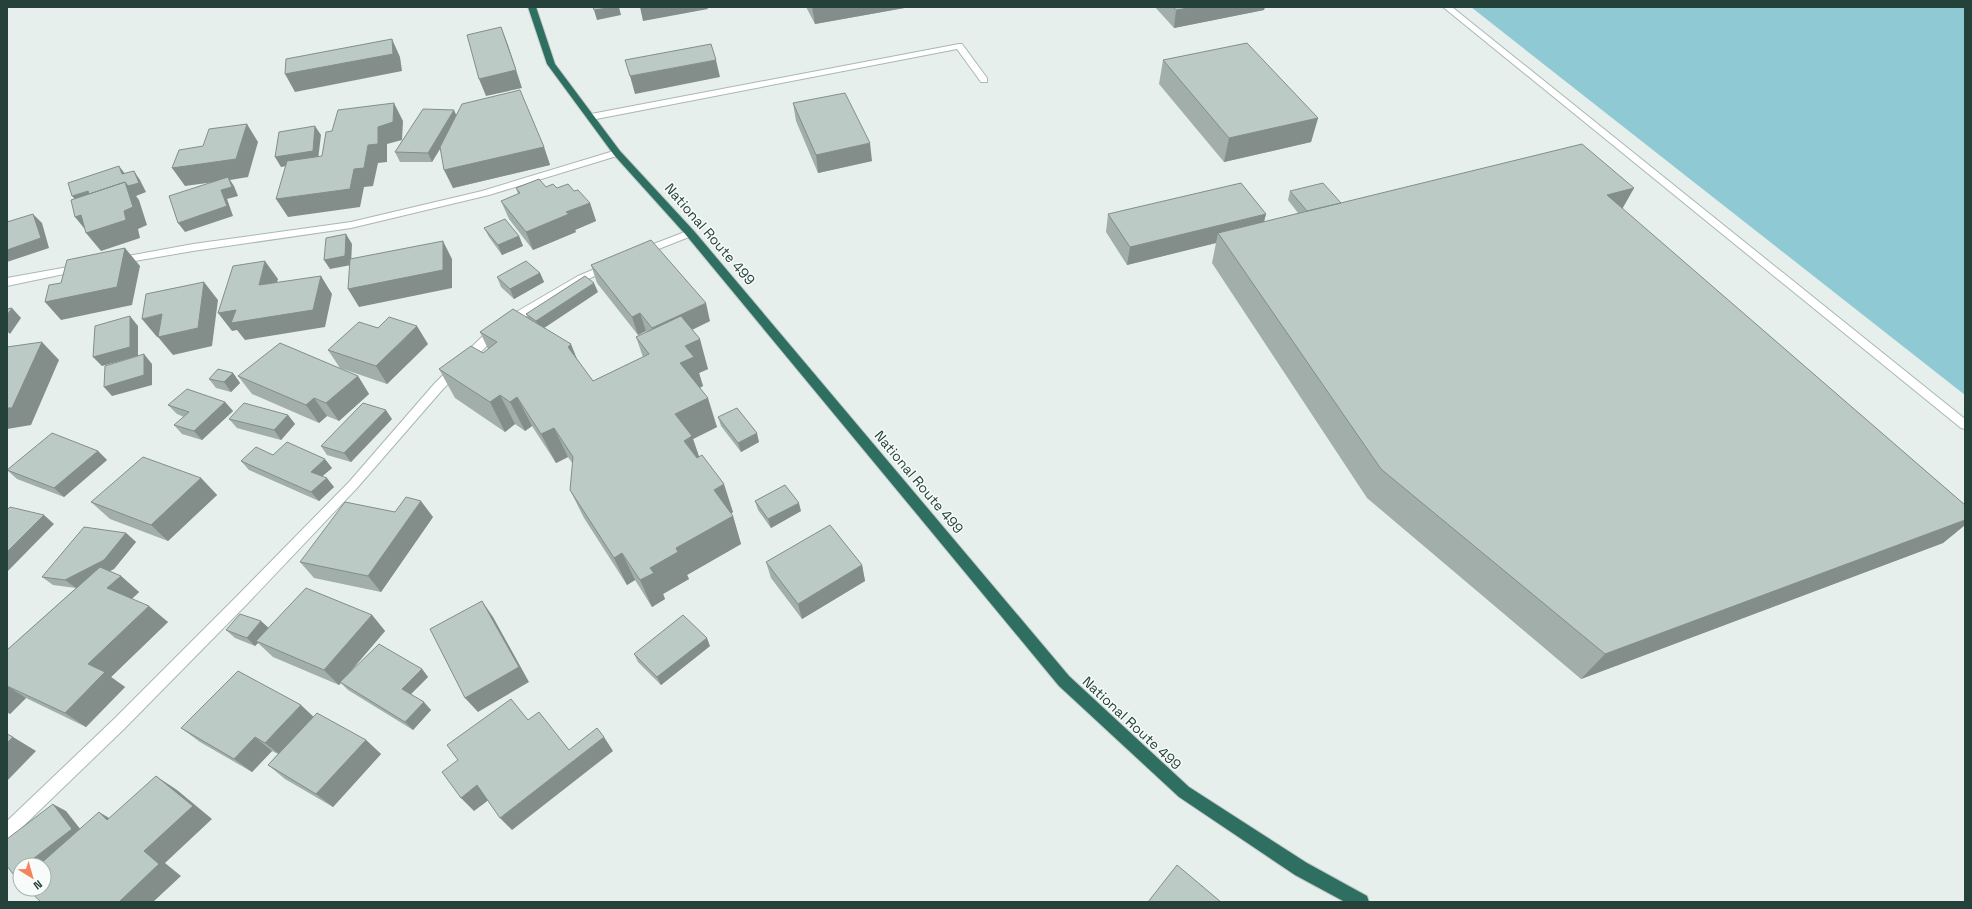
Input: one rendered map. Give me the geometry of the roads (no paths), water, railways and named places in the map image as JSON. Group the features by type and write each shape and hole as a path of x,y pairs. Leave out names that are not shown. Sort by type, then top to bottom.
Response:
{"highway":[{"name":"National Route 499","path":"532,7 551,64 617,153 690,233 1064,681 1184,792 1301,869 1361,902"}],"street":[{"path":"1446,7 1965,424"},
{"path":"591,117 959,46 984,80"},
{"path":"107,263 204,246 264,240 350,225 448,202 553,174 617,153"},
{"path":"632,257 690,233"},
{"path":"7,832 119,724 243,599 354,485 439,386 498,328 582,278 618,263"},
{"path":"7,282 91,266"}],"water":[{"path":"1471,7 1965,7 1965,395"}]}
